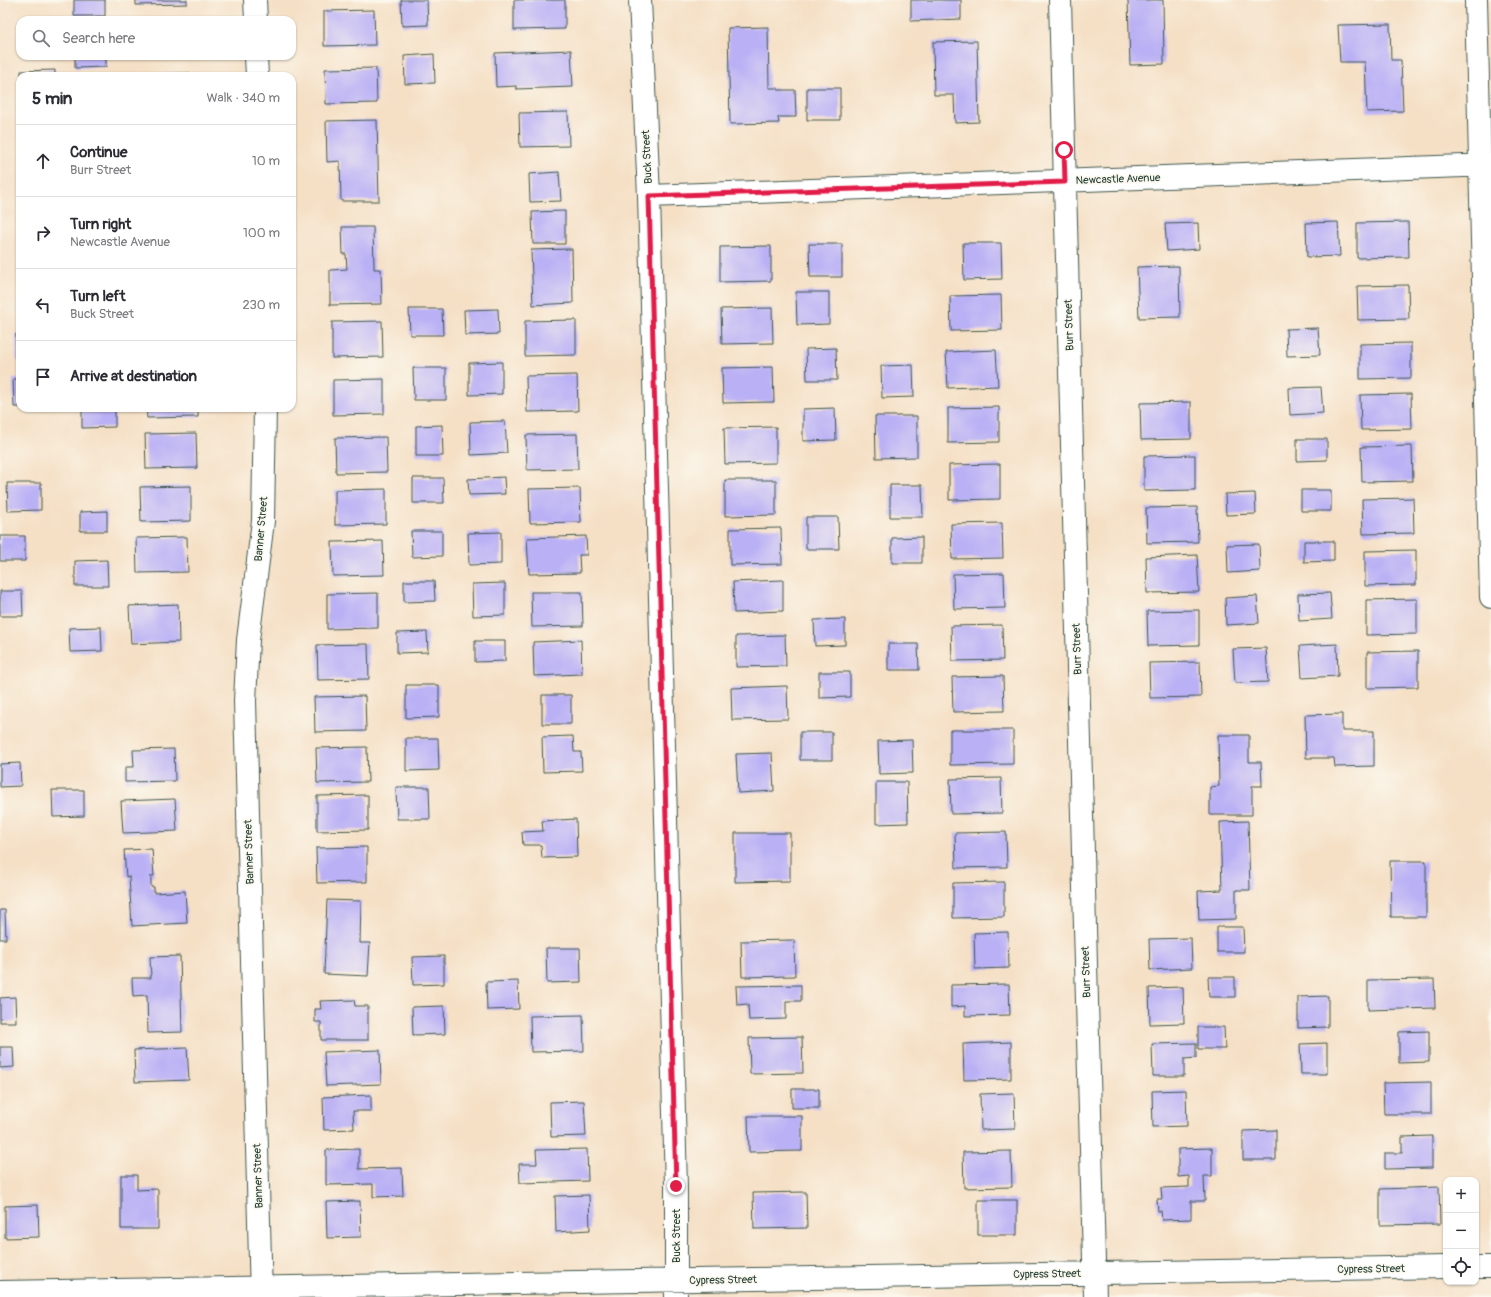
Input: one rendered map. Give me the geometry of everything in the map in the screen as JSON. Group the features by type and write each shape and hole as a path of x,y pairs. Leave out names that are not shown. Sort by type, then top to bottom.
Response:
{"street":[{"path":"255,0 256,16"},
{"name":"Buck Street","path":"640,0 649,196 676,1170 676,1289"},
{"name":"Burr Street","path":"1060,0 1095,1297"},
{"path":"1476,0 1486,165 1491,597"},
{"path":"256,60 257,72"},
{"name":"Newcastle Avenue","path":"649,196 1065,182 1486,165"},
{"name":"Banner Street","path":"261,1293 244,701 248,640 263,521 265,412"},
{"name":"Cypress Street","path":"0,1292 261,1293 676,1289 1094,1273 1443,1267"},
{"path":"1479,1267 1491,1267"}],"building":[{"path":"74,0 105,0 105,16 74,16"},
{"path":"136,0 187,0 187,4 136,5"},
{"path":"401,0 427,0 428,25 402,26"},
{"path":"514,0 565,0 565,29 514,30"},
{"path":"911,0 961,0 961,19 911,21"},
{"path":"1128,0 1163,0 1164,64 1130,65"},
{"path":"374,10 375,45 324,46 324,11"},
{"path":"1390,24 1391,60 1401,60 1403,111 1367,112 1365,62 1340,62 1338,25"},
{"path":"768,27 769,88 778,88 778,90 795,90 796,117 778,117 779,123 730,124 728,28"},
{"path":"977,41 979,122 955,123 954,95 934,95 933,42"},
{"path":"571,50 573,87 516,89 516,86 496,87 495,53"},
{"path":"434,54 435,83 405,84 404,56"},
{"path":"75,60 106,60 106,67 75,68"},
{"path":"376,68 377,103 326,104 325,69"},
{"path":"55,70 55,72 21,72"},
{"path":"807,88 840,88 840,120 807,120"},
{"path":"568,112 569,146 520,147 519,113"},
{"path":"377,120 379,201 341,201 340,161 327,162 326,121"},
{"path":"559,172 561,201 530,202 529,174"},
{"path":"565,211 565,244 533,244 532,212"},
{"path":"1338,222 1340,256 1307,257 1306,223"},
{"path":"1408,222 1409,257 1357,258 1357,223"},
{"path":"1198,223 1199,249 1167,251 1165,224"},
{"path":"342,227 373,227 374,269 381,269 382,304 330,305 330,270 347,269 346,254 343,254"},
{"path":"963,243 1001,243 1002,279 964,280"},
{"path":"809,244 842,244 842,277 810,277"},
{"path":"771,246 771,281 720,282 720,247"},
{"path":"572,249 573,303 533,305 531,250"},
{"path":"1179,266 1180,317 1139,318 1137,267"},
{"path":"1408,285 1409,319 1358,320 1357,286"},
{"path":"796,292 829,292 829,324 797,325"},
{"path":"1001,295 1002,330 951,331 950,296"},
{"path":"772,308 773,343 722,344 721,309"},
{"path":"409,309 442,309 443,335 410,335"},
{"path":"498,309 499,334 465,335 464,310"},
{"path":"576,320 576,355 525,356 525,321"},
{"path":"382,321 383,357 332,358 332,322"},
{"path":"1318,328 1320,355 1287,356 1286,329"},
{"path":"1411,343 1411,378 1360,379 1360,344"},
{"path":"836,348 837,380 807,380 806,349"},
{"path":"996,350 998,386 948,388 946,352"},
{"path":"502,362 502,394 469,395 469,363"},
{"path":"913,365 914,397 882,398 881,366"},
{"path":"773,367 774,402 723,403 722,368"},
{"path":"413,368 446,368 446,400 414,400"},
{"path":"577,375 578,411 527,412 526,376"},
{"path":"13,379 16,379 16,407 14,407"},
{"path":"384,379 384,414 333,415 333,380"},
{"path":"1321,387 1323,413 1290,415 1289,388"},
{"path":"1411,394 1412,429 1361,430 1360,395"},
{"path":"1191,402 1191,439 1141,440 1140,403"},
{"path":"999,407 999,442 948,443 948,408"},
{"path":"835,408 836,440 803,441 803,409"},
{"path":"82,412 115,412 115,427 82,428"},
{"path":"146,412 198,412 198,417 147,418"},
{"path":"875,416 917,416 917,457 876,458"},
{"path":"505,421 507,453 471,455 470,422"},
{"path":"442,425 443,456 416,456 416,426"},
{"path":"776,427 776,463 725,464 724,428"},
{"path":"196,433 197,468 146,469 145,434"},
{"path":"577,434 578,469 527,470 526,435"},
{"path":"386,437 387,472 336,473 335,438"},
{"path":"1297,439 1327,439 1327,460 1297,461"},
{"path":"1412,446 1413,481 1362,482 1361,447"},
{"path":"1195,455 1195,490 1144,491 1144,456"},
{"path":"1000,464 1000,499 949,500 949,465"},
{"path":"504,477 505,494 469,495 468,479"},
{"path":"413,478 443,478 444,503 413,503"},
{"path":"725,480 776,480 776,515 725,516"},
{"path":"7,483 41,483 41,510 8,511"},
{"path":"890,485 922,485 923,517 890,517"},
{"path":"191,486 191,521 141,522 140,487"},
{"path":"580,488 581,522 530,523 529,489"},
{"path":"386,489 386,524 335,525 335,490"},
{"path":"1301,490 1331,490 1331,511 1301,511"},
{"path":"1255,493 1256,514 1226,515 1225,494"},
{"path":"1413,498 1414,533 1363,534 1362,499"},
{"path":"1197,507 1198,542 1147,543 1146,508"},
{"path":"107,511 107,531 80,531 80,512"},
{"path":"806,517 838,517 839,549 806,549"},
{"path":"1002,523 1003,558 952,559 951,524"},
{"path":"781,528 782,564 730,565 730,529"},
{"path":"411,531 442,531 442,556 412,557"},
{"path":"501,532 501,564 469,565 468,533"},
{"path":"0,536 25,536 25,561 0,561"},
{"path":"586,536 587,555 579,555 580,573 529,574 527,538"},
{"path":"187,537 188,572 137,573 136,538"},
{"path":"922,537 922,563 892,563 892,538"},
{"path":"383,541 384,575 333,576 332,542"},
{"path":"1304,541 1334,541 1334,561 1304,562"},
{"path":"1259,544 1260,571 1228,573 1227,545"},
{"path":"1416,550 1416,585 1365,586 1365,551"},
{"path":"1197,555 1199,592 1147,593 1146,557"},
{"path":"107,560 108,586 75,586 75,561"},
{"path":"1004,573 1005,608 954,609 953,574"},
{"path":"783,580 783,611 734,613 733,582"},
{"path":"404,581 434,581 435,601 404,602"},
{"path":"505,583 505,615 473,616 472,584"},
{"path":"0,591 22,591 23,616 0,616"},
{"path":"531,592 582,592 583,626 532,627"},
{"path":"378,593 378,628 327,629 327,594"},
{"path":"1330,593 1332,619 1299,621 1298,594"},
{"path":"1257,596 1259,623 1226,625 1225,598"},
{"path":"1417,599 1417,634 1366,635 1366,600"},
{"path":"178,604 179,642 131,644 129,606"},
{"path":"1199,610 1199,645 1148,646 1147,611"},
{"path":"845,619 845,645 815,646 814,620"},
{"path":"1002,625 1003,660 952,661 951,626"},
{"path":"101,627 102,651 70,652 69,628"},
{"path":"427,632 428,652 397,653 397,633"},
{"path":"785,635 786,666 736,667 736,636"},
{"path":"581,640 582,674 534,676 533,642"},
{"path":"475,641 505,641 505,661 475,662"},
{"path":"368,644 369,679 318,680 317,645"},
{"path":"888,644 918,644 919,670 888,670"},
{"path":"1337,644 1338,676 1302,678 1300,646"},
{"path":"1266,648 1268,682 1235,683 1233,649"},
{"path":"1418,651 1418,687 1367,688 1367,652"},
{"path":"1200,662 1201,697 1150,698 1149,663"},
{"path":"819,672 850,672 850,697 819,698"},
{"path":"1003,676 1004,711 953,712 952,677"},
{"path":"406,685 439,685 439,717 406,718"},
{"path":"787,686 788,719 732,720 731,688"},
{"path":"542,695 571,695 571,724 542,724"},
{"path":"365,696 366,731 315,732 314,697"},
{"path":"1342,714 1342,731 1374,731 1374,766 1335,767 1334,758 1306,758 1305,715"},
{"path":"950,730 1013,730 1013,764 950,765"},
{"path":"800,732 832,732 832,760 800,760"},
{"path":"1218,735 1249,735 1249,762 1261,762 1262,786 1252,786 1252,815 1210,815 1210,787 1219,786"},
{"path":"573,736 574,752 581,752 582,771 543,772 542,737"},
{"path":"406,738 438,738 439,770 406,771"},
{"path":"912,740 913,773 879,774 878,741"},
{"path":"367,747 368,782 317,783 316,748"},
{"path":"174,749 175,781 125,782 125,767 134,767 133,750"},
{"path":"772,753 774,791 738,793 736,754"},
{"path":"20,763 21,786 0,787 0,764"},
{"path":"1001,778 1002,813 951,814 950,779"},
{"path":"876,782 907,782 908,823 876,824"},
{"path":"396,787 429,787 430,819 397,819"},
{"path":"52,790 84,790 84,816 53,817"},
{"path":"368,795 368,830 317,831 317,796"},
{"path":"175,799 177,831 123,833 121,801"},
{"path":"576,819 577,857 542,858 541,845 523,845 522,832 543,831 542,821"},
{"path":"1248,821 1250,890 1236,890 1236,919 1199,920 1198,891 1222,890 1220,822"},
{"path":"1006,832 1007,867 956,868 955,833"},
{"path":"735,833 790,833 790,881 735,882"},
{"path":"367,847 367,882 317,883 316,848"},
{"path":"152,849 154,876 151,876 151,887 154,887 154,893 185,891 187,923 132,926 129,876 126,877 124,850"},
{"path":"1390,861 1426,861 1426,917 1391,917"},
{"path":"1004,882 1004,917 953,918 953,883"},
{"path":"327,900 361,901 360,943 370,943 368,976 324,974"},
{"path":"0,910 5,910 6,939 0,939"},
{"path":"1217,927 1243,927 1244,952 1217,952"},
{"path":"1008,932 1009,968 975,969 974,933"},
{"path":"1191,938 1192,968 1150,970 1149,939"},
{"path":"794,940 795,976 742,977 741,941"},
{"path":"546,948 580,948 581,982 547,983"},
{"path":"180,956 182,1032 148,1033 147,995 133,996 132,978 151,978 150,957"},
{"path":"444,956 444,984 413,985 412,957"},
{"path":"1208,977 1235,977 1235,997 1209,997"},
{"path":"1434,979 1435,1008 1368,1010 1368,980"},
{"path":"518,981 519,1009 487,1010 486,982"},
{"path":"1009,984 1010,1015 965,1016 965,1006 951,1007 951,985"},
{"path":"801,985 801,1001 786,1001 786,1019 749,1020 748,1004 737,1005 736,986"},
{"path":"1183,987 1184,1023 1150,1024 1149,988"},
{"path":"1328,996 1328,1027 1298,1028 1298,997"},
{"path":"15,997 16,1022 0,1022 0,998"},
{"path":"354,1000 355,1006 368,1006 368,1040 321,1040 321,1022 315,1022 315,1009 321,1009 320,1001"},
{"path":"444,1006 445,1034 413,1035 412,1007"},
{"path":"583,1015 584,1051 531,1052 530,1016"},
{"path":"1198,1027 1224,1027 1225,1049 1198,1049"},
{"path":"1429,1031 1429,1062 1399,1063 1399,1032"},
{"path":"802,1037 803,1073 750,1074 749,1038"},
{"path":"1011,1042 1011,1079 964,1080 963,1044"},
{"path":"1196,1043 1196,1058 1184,1059 1184,1076 1153,1076 1152,1044"},
{"path":"1327,1043 1327,1074 1301,1074 1300,1044"},
{"path":"0,1047 13,1047 14,1067 0,1068"},
{"path":"187,1048 189,1080 135,1082 134,1050"},
{"path":"380,1050 381,1084 326,1086 324,1052"},
{"path":"1431,1082 1431,1114 1384,1114 1383,1083"},
{"path":"792,1089 819,1089 819,1108 792,1108"},
{"path":"1186,1090 1187,1126 1153,1127 1152,1091"},
{"path":"1014,1093 1015,1129 981,1130 980,1094"},
{"path":"371,1095 371,1111 353,1111 354,1129 324,1130 323,1097"},
{"path":"584,1101 586,1136 551,1137 550,1102"},
{"path":"748,1116 802,1116 802,1151 749,1152"},
{"path":"1276,1130 1276,1160 1243,1160 1243,1131"},
{"path":"1432,1136 1432,1168 1385,1169 1385,1153 1402,1153 1402,1137"},
{"path":"1212,1148 1212,1176 1204,1176 1205,1201 1191,1201 1191,1219 1162,1220 1161,1211 1158,1211 1157,1199 1162,1199 1161,1188 1189,1187 1189,1176 1178,1177 1178,1149"},
{"path":"359,1149 359,1169 402,1168 403,1196 373,1197 373,1184 326,1185 326,1150"},
{"path":"587,1149 588,1181 520,1183 519,1164 537,1164 536,1150"},
{"path":"1011,1151 1012,1187 964,1188 963,1152"},
{"path":"121,1175 137,1175 137,1190 158,1189 158,1229 121,1229"},
{"path":"1439,1187 1440,1224 1380,1225 1380,1189"},
{"path":"806,1192 807,1228 754,1229 753,1193"},
{"path":"589,1195 590,1230 556,1232 555,1196"},
{"path":"978,1200 1017,1200 1017,1235 978,1235"},
{"path":"360,1201 361,1237 327,1238 326,1202"},
{"path":"38,1205 39,1237 5,1238 5,1206"}],"route":[{"path":"676,1186 649,196 1065,182 1064,150"}]}
